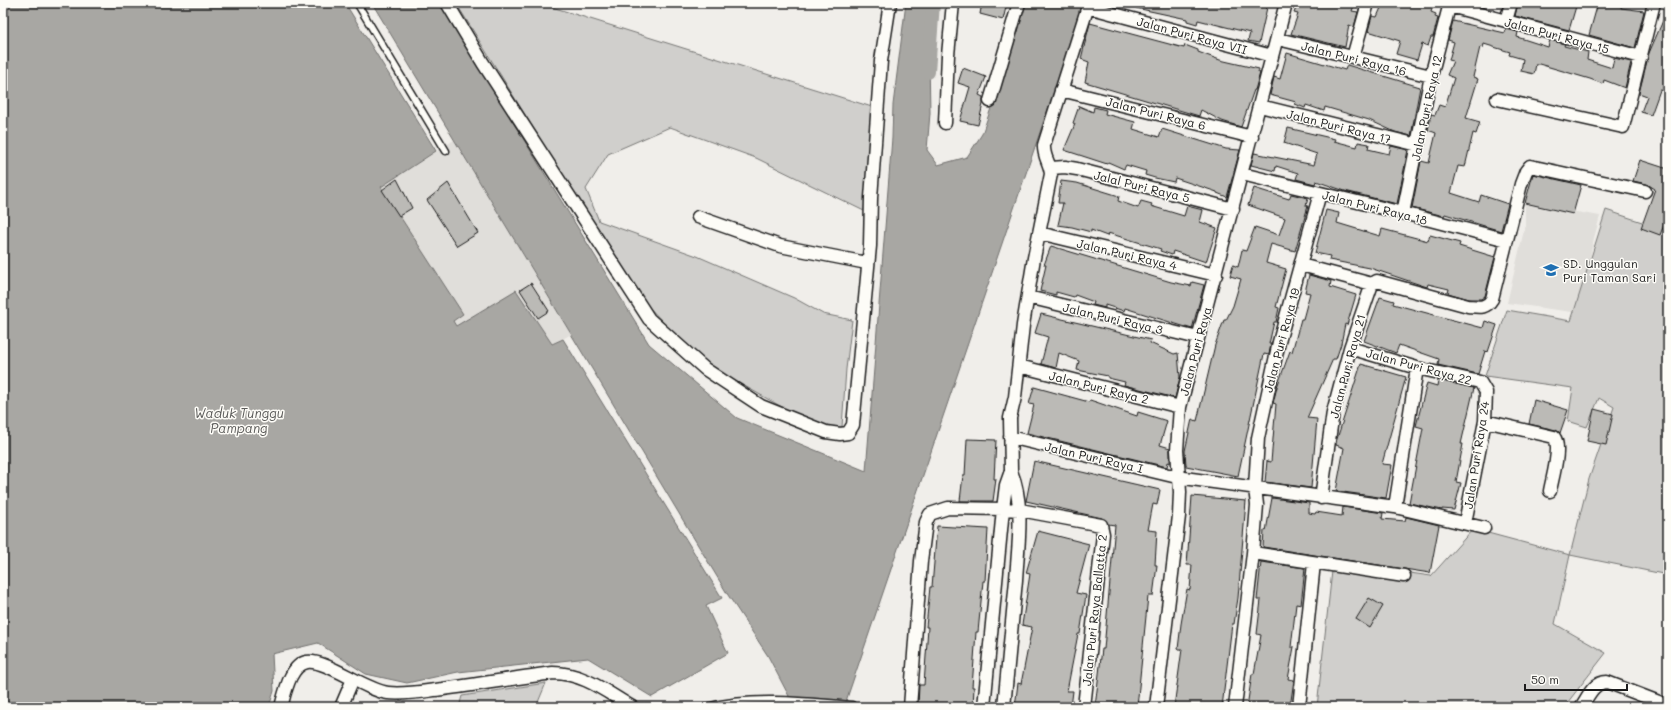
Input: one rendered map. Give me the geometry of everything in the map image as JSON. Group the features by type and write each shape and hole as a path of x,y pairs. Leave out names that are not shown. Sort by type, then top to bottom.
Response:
{"street":[{"path":"447,3 487,69 649,319 705,369 761,406 826,432 840,434 848,433 853,425 867,263 881,61 890,3"},
{"path":"945,123 948,55 953,3"},
{"path":"990,101 1019,3"},
{"name":"Jalan Puri Raya","path":"1156,707 1180,492 1177,476 1177,450 1180,407 1216,275 1272,56 1278,39 1286,3"},
{"path":"1353,57 1368,3"},
{"path":"1506,21 1511,3"},
{"path":"1497,99 1623,127 1654,3"},
{"path":"984,707 1003,509 1006,485 1011,471 1010,418 1015,397 1023,325 1039,233 1045,209 1051,168 1044,157 1044,145 1060,90 1089,5"},
{"name":"Jalan Puri Raya VII","path":"1089,5 1272,56"},
{"name":"Jalan Puri Raya 15","path":"1450,5 1641,57"},
{"name":"Jalan Puri Raya 12","path":"1402,213 1418,145 1431,76 1450,5"},
{"name":"Jalan Puri Raya 16","path":"1278,39 1431,76"},
{"name":"Jalan Puri Raya 6","path":"1060,90 1252,136"},
{"name":"Jalan Puri Raya 17","path":"1260,106 1418,145"},
{"path":"1301,264 1372,284 1377,281 1468,306 1481,307 1488,305 1492,299 1521,184 1526,171 1530,166 1645,191"},
{"name":"Jalal Puri Raya 5","path":"1051,168 1065,167 1077,169 1233,208"},
{"name":"Jalan Puri Raya 18","path":"1242,174 1507,240"},
{"name":"Jalan Puri Raya 19","path":"1234,707 1253,553 1257,505 1255,488 1257,450 1261,422 1279,342 1320,193"},
{"path":"698,218 780,246 867,263"},
{"name":"Jalan Puri Raya 4","path":"1039,233 1216,275"},
{"name":"Jalan Puri Raya 21","path":"1321,498 1333,412 1350,348 1372,284"},
{"name":"Jalan Puri Raya 3","path":"1028,297 1198,338"},
{"name":"Jalan Puri Raya 22","path":"1350,348 1417,368 1480,382 1485,388"},
{"name":"Jalan Puri Raya 2","path":"1019,366 1180,407"},
{"path":"1396,507 1417,368"},
{"name":"Jalan Puri Raya 24","path":"1465,523 1484,421 1485,388"},
{"path":"1484,421 1554,437 1557,440 1558,448 1550,491"},
{"name":"Jalan Puri Raya I","path":"1010,437 1177,476 1321,498 1396,507 1484,528"},
{"path":"1004,707 1012,631 1020,510 1017,485 1011,471"},
{"path":"910,707 921,561 926,522 930,514 948,508 1020,510"},
{"name":"Jalan Puri Raya Ballatta 2","path":"1020,510 1094,522 1101,525 1102,529 1084,707"},
{"path":"1253,553 1314,564 1404,576"},
{"path":"1299,707 1314,564"},
{"path":"281,707 293,673 299,665 307,662 317,663 370,688 388,693 401,693 508,681 554,673 567,673 580,676 632,707"},
{"path":"340,707 353,679"},
{"path":"1581,707 1595,685 1601,682 1607,682 1659,702"}],"lane":[{"path":"357,3 446,151"},
{"path":"706,707 727,702 807,702 852,705"}],"shaded area":[{"path":"456,3 539,3 872,107 864,211 756,158 670,127 608,154 586,189 599,221 697,256 794,298 823,314 852,320 846,369 842,427 823,430 700,361 644,302 592,223"},
{"path":"454,140 571,334 563,339 552,344 516,290 456,326 453,321 463,314 381,187"},
{"name":"SD. Unggulan Puri Taman Sari","path":"1525,203 1600,216 1594,238 1579,313 1507,303 1525,226"},
{"path":"1606,210 1666,230 1668,224 1668,558 1663,574 1570,555 1589,479 1614,407 1599,398 1587,427 1568,421 1573,388 1485,376 1507,310 1571,321"},
{"path":"1473,529 1570,555 1555,624 1606,653 1564,707 1317,707 1333,562 1431,576"},
{"path":"546,683 536,707 459,707 462,696"}],"water":[{"name":"Waduk Tunggu Pampang","path":"3,3 345,3 436,151 381,187 463,314 453,321 456,326 516,290 552,344 563,339 722,598 706,606 728,653 652,697 588,658 458,672 407,683 366,674 318,643 272,654 274,691 269,707 3,707"},
{"path":"372,3 440,3 649,344 737,418 866,471 892,138 893,105 906,3 928,3 930,113 927,150 938,165 967,157 982,134 1018,31 1026,3 1084,3 844,707 792,707 791,700 768,656 728,595"}],"building":[{"path":"982,3 1007,3 1003,20 980,14"},
{"path":"1137,3 1268,3 1259,43 1248,41 1250,33 1198,20 1197,24 1187,21 1187,19 1136,8"},
{"path":"1298,3 1355,3 1352,11 1358,12 1354,27 1349,25 1345,47 1291,34 1298,14 1294,13"},
{"path":"1383,3 1434,3 1431,12 1436,14 1435,17 1438,18 1433,37 1431,37 1428,46 1422,44 1417,60 1396,54 1400,41 1368,31 1372,16 1377,17"},
{"path":"1518,3 1577,3 1569,30 1515,16"},
{"path":"1598,3 1622,3 1621,8 1644,11 1635,48 1589,35"},
{"path":"1668,9 1668,78 1665,91 1660,90 1651,115 1641,112 1647,96 1639,93 1649,53"},
{"path":"1453,21 1505,33 1506,29 1518,32 1517,37 1548,47 1550,40 1565,44 1564,46 1588,52 1587,60 1612,68 1614,58 1631,62 1625,88 1604,80 1603,84 1539,64 1536,64 1534,74 1521,71 1523,59 1509,55 1510,52 1484,44 1483,48 1480,47 1473,77 1478,79 1466,118 1480,122 1476,134 1473,133 1465,167 1458,166 1451,193 1479,202 1481,195 1508,204 1501,231 1445,214 1444,216 1412,208 1421,161 1429,163 1436,133 1428,130 1431,114 1435,115 1439,105 1445,107 1454,78 1447,75 1453,61 1449,60 1454,42 1448,40"},
{"path":"1090,23 1184,48 1185,45 1198,50 1198,52 1220,60 1259,69 1258,72 1260,73 1255,90 1241,127 1222,121 1201,110 1199,116 1085,82 1089,62 1081,59"},
{"path":"1287,53 1345,70 1347,65 1420,87 1411,136 1395,132 1369,120 1325,107 1324,111 1306,105 1305,108 1295,104 1296,102 1270,95 1274,77 1280,79"},
{"path":"963,68 986,77 979,95 983,97 983,104 978,125 960,121 970,87 958,83"},
{"path":"1079,106 1093,112 1094,107 1106,110 1105,114 1135,122 1133,129 1159,137 1162,129 1226,149 1240,150 1227,197 1217,192 1175,178 1174,182 1155,178 1145,175 1146,171 1126,165 1124,169 1108,162 1107,164 1064,150 1075,124 1073,123"},
{"path":"1288,128 1335,139 1334,141 1357,147 1358,142 1369,144 1368,149 1389,154 1391,146 1408,150 1397,204 1345,191 1316,181 1315,184 1296,179 1298,173 1276,166 1275,171 1251,165 1254,153 1314,165 1317,154 1284,143"},
{"path":"1640,160 1668,169 1668,214 1660,235 1641,228 1655,189 1647,184 1633,181"},
{"path":"1533,174 1581,185 1573,214 1525,203"},
{"path":"397,179 412,208 399,216 382,190"},
{"path":"1061,181 1077,183 1119,196 1118,201 1138,208 1141,201 1152,204 1151,206 1184,216 1187,206 1203,210 1200,222 1217,228 1206,262 1173,251 1172,255 1160,251 1161,249 1108,233 1107,236 1091,230 1091,232 1058,225 1063,203 1058,203"},
{"path":"448,183 478,233 457,246 427,200"},
{"path":"1254,188 1289,199 1291,194 1308,198 1306,206 1308,206 1295,251 1271,244 1266,263 1286,269 1276,307 1279,308 1269,344 1271,344 1269,355 1264,354 1238,476 1186,466 1185,451 1192,419 1197,421 1215,345 1224,320 1226,320 1233,306 1241,279 1230,276 1233,265 1238,267 1242,250 1246,251 1255,227 1279,235 1285,218 1248,205"},
{"path":"1326,210 1339,213 1337,223 1380,236 1382,229 1428,241 1430,235 1460,243 1459,246 1495,257 1485,296 1481,299 1469,299 1448,293 1449,289 1428,284 1427,287 1370,268 1329,260 1330,256 1315,253"},
{"path":"1051,246 1171,282 1191,286 1192,282 1204,285 1192,329 1125,308 1124,311 1105,305 1105,308 1093,305 1094,302 1075,295 1074,297 1056,292 1056,295 1040,291 1046,265 1044,265"},
{"path":"1309,275 1331,281 1330,287 1356,295 1347,325 1345,324 1336,359 1333,359 1307,418 1317,419 1311,488 1265,482 1267,461 1271,462 1276,404 1273,403 1290,351 1292,352 1301,319 1303,319 1310,293 1305,292"},
{"path":"531,283 549,311 538,318 520,290"},
{"path":"1380,297 1394,301 1393,304 1483,328 1485,321 1497,325 1488,352 1485,351 1478,374 1438,365 1439,359 1399,345 1396,353 1364,341"},
{"path":"1041,314 1151,340 1150,343 1174,354 1178,353 1180,377 1175,398 1124,385 1125,382 1108,378 1108,376 1077,370 1079,361 1059,353 1056,368 1041,364 1048,337 1035,333"},
{"path":"1361,364 1406,377 1382,464 1392,465 1386,498 1336,491 1344,448 1336,445 1336,442"},
{"path":"1438,380 1474,388 1461,444 1463,444 1456,482 1461,483 1454,510 1442,510 1409,503 1423,428 1416,426 1427,383 1437,386"},
{"path":"1034,387 1089,402 1090,400 1137,416 1138,412 1167,421 1160,445 1170,448 1170,463 1168,462 1167,467 1027,433 1034,405 1029,404"},
{"path":"1534,400 1568,410 1560,433 1556,430 1529,424"},
{"path":"1594,409 1613,414 1606,445 1587,441"},
{"path":"967,439 996,440 994,479 996,479 993,501 960,501 963,475 965,475"},
{"path":"1034,461 1160,490 1157,505 1153,504 1148,530 1157,531 1155,565 1157,565 1153,596 1148,596 1137,707 1095,707 1102,649 1104,649 1115,525 1108,524 1102,518 1026,501"},
{"path":"1192,496 1246,501 1238,598 1234,624 1232,624 1222,707 1174,707 1182,649 1178,649 1181,624 1187,589 1190,590 1192,565 1187,565"},
{"path":"1272,498 1309,503 1309,513 1315,514 1316,512 1342,516 1343,507 1383,513 1382,519 1405,521 1406,517 1439,525 1430,573 1263,547 1264,530 1266,531"},
{"path":"937,526 988,529 985,581 983,581 978,632 976,632 972,687 974,687 973,707 918,707 919,685 924,685 928,627 926,627 930,587 932,587"},
{"path":"1038,531 1089,544 1076,593 1086,595 1080,634 1078,634 1067,691 1073,691 1071,707 1015,707 1018,683 1021,684 1032,627 1022,625 1030,574 1026,573"},
{"path":"1261,562 1305,568 1301,605 1296,604 1291,647 1294,647 1288,679 1294,680 1290,707 1247,707 1252,674 1254,674 1261,635 1257,634 1261,600 1257,600"},
{"path":"1369,598 1383,606 1370,628 1356,619"}],"waterway":[{"path":"928,72 933,3"}],"place":[{"name":"SD. Unggulan Puri Taman Sari","path":"1551,270"}]}
